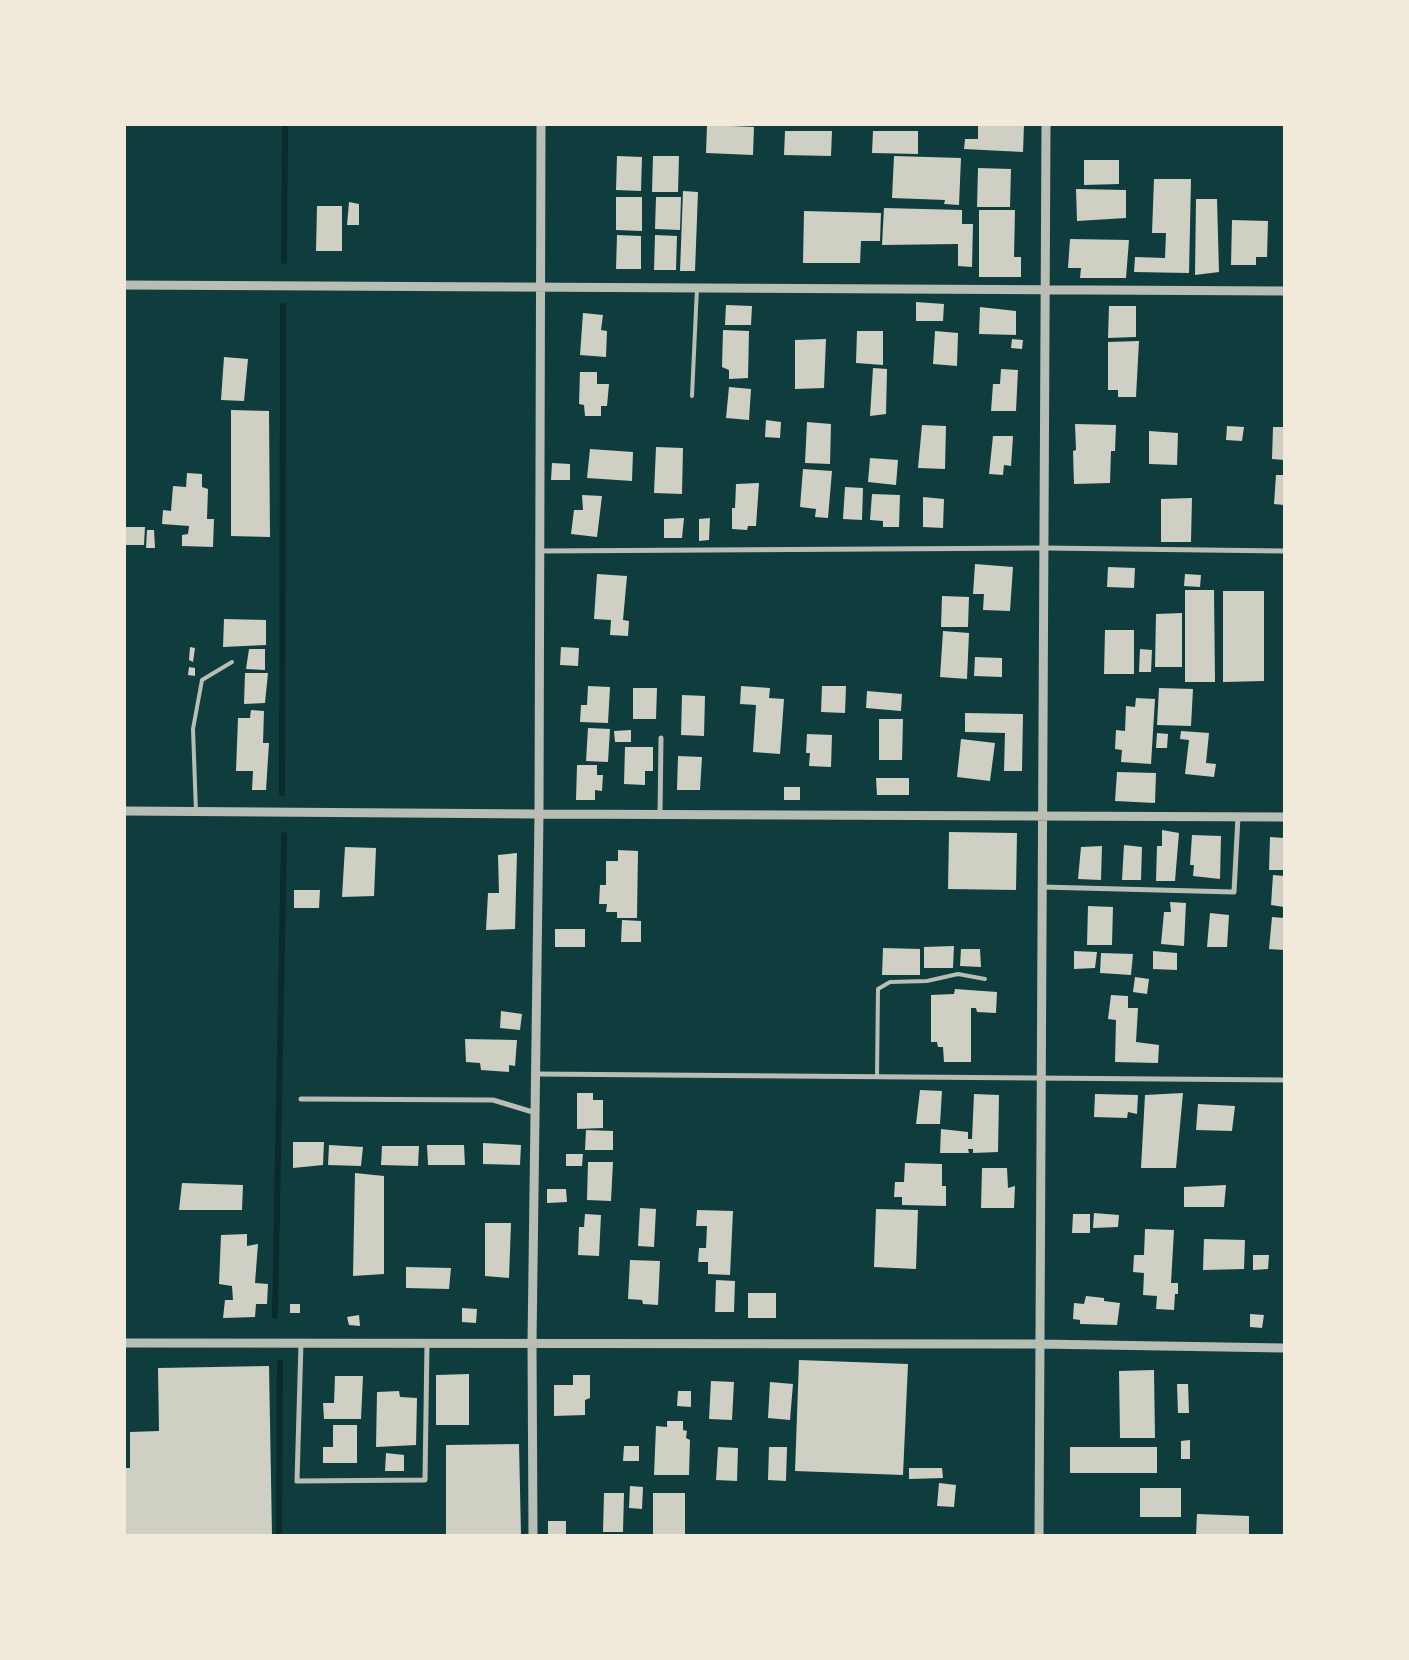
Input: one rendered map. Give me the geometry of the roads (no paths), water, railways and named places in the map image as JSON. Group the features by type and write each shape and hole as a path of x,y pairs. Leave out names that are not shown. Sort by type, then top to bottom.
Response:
{"street":[{"path":"533,1535 532,1342 539,814 541,125"},
{"path":"1039,1535 1046,125"},
{"path":"125,285 1284,291"},
{"path":"540,551 1044,548 1284,551"},
{"path":"660,738 660,815"},
{"path":"125,811 1284,817"},
{"path":"1042,887 1234,892 1238,817"},
{"path":"536,1074 1284,1080"},
{"path":"301,1099 492,1100 536,1113"},
{"path":"301,1342 297,1481 425,1480 427,1343"},
{"path":"125,1343 1040,1344 1284,1348"}],"lane":[{"path":"692,396 697,288"},
{"path":"196,812 193,729 202,680 232,662"},
{"path":"877,1076 878,988 890,982 927,980 958,974 986,979"}],"waterway":[{"path":"284,261 285,125"},
{"path":"282,793 283,306"},
{"path":"275,1316 284,835"},
{"path":"279,1535 280,1362"}]}
